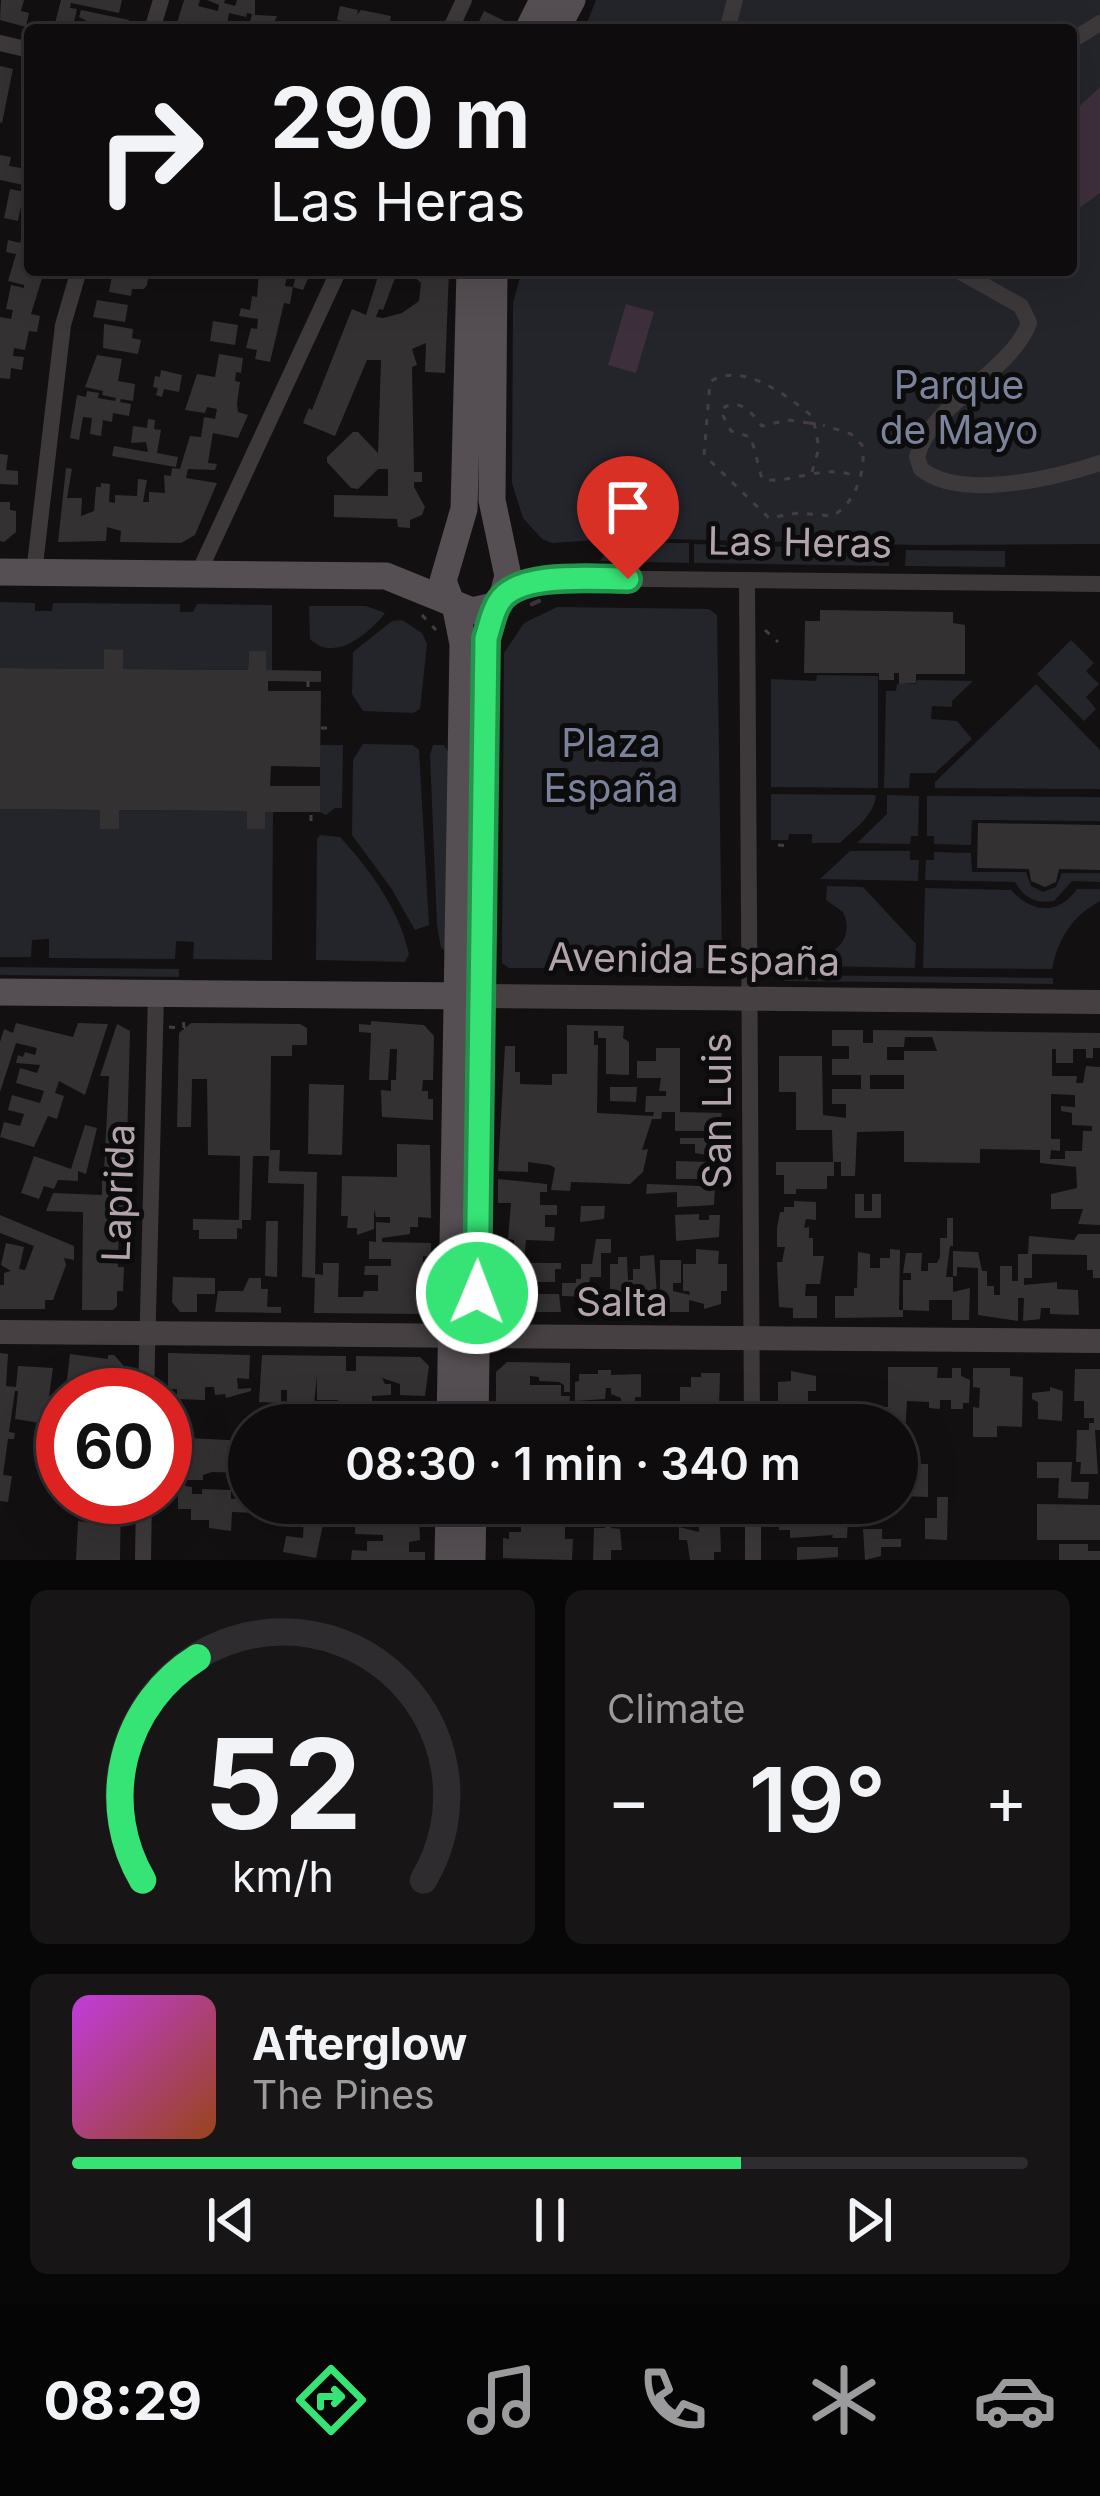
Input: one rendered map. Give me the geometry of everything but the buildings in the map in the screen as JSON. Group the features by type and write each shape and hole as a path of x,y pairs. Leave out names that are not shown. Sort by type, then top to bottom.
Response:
{"main road":[{"path":"469,996 462,648 443,580 464,499 470,276"},
{"path":"472,1404 464,1336 469,996 486,641 508,577 492,500 494,276"},
{"path":"449,559 458,551 479,546 490,549 506,566"},
{"path":"0,572 386,576 472,611 501,598"},
{"name":"Avenida España","path":"0,992 1100,1002"},
{"name":"Salta","path":"0,1332 1100,1341"},
{"path":"453,1404 464,1336"},
{"path":"448,1560 449,1524"},
{"path":"472,1560 473,1524"}],"street":[{"path":"34,573 63,325 77,276"},
{"path":"198,574 336,276"},
{"path":"968,276 1021,306 1029,322 1017,343 928,432 917,458 920,469 940,482 974,484 1042,478 1100,464"},
{"name":"Las Heras","path":"501,598 556,578 1100,584"},
{"name":"San Luis","path":"747,580 752,1404"},
{"name":"Laprida","path":"147,1368 156,993"},
{"path":"143,1560 144,1524"},
{"path":"753,1524 753,1560"}],"path":[{"path":"812,472 819,448 813,417 750,376 731,373 710,382 704,455 769,518 838,514 860,478 862,445 851,434 823,425 809,423 788,420 762,426 755,414 728,405 720,410 731,431 751,436 762,479 775,481 812,472 844,472 860,478"},
{"path":"415,610 429,621 446,647 462,648"},
{"path":"764,628 778,642"},
{"path":"308,681 308,691"},
{"path":"320,728 333,728"},
{"path":"311,812 311,821"},
{"path":"778,845 788,846"}],"green space":[{"name":"Parque de Mayo","path":"596,0 1100,0 1100,544 624,538 552,543 542,539 523,518 512,483 513,303 520,276 1077,276 1077,24 586,24"},
{"path":"621,543 689,543 689,563 600,561 607,550"},
{"path":"694,544 889,550 889,566 694,563"},
{"path":"906,550 1005,551 1005,567 905,566"},
{"path":"0,602 35,603 35,611 52,611 53,603 180,604 180,612 193,612 197,604 272,605 272,671 266,670 266,651 249,651 248,670 123,669 122,650 104,650 104,669 0,668"},
{"path":"309,606 366,606 385,613 361,637 330,648 310,639"},
{"name":"Plaza España","path":"557,607 709,609 717,615 722,957 715,968 509,968 502,963 504,653 524,623"},
{"path":"402,620 422,633 427,644 420,709 413,713 363,711 352,694 353,652 392,621"},
{"path":"1071,640 1094,663 1086,671 1099,684 1086,697 1096,709 1084,721 1037,674"},
{"path":"817,675 878,676 878,788 771,787 771,679 816,681"},
{"path":"917,680 973,681 952,701 952,707 932,706 931,719 957,721 972,739 935,773 910,773 909,788 884,788 886,691"},
{"path":"1036,684 1100,750 1100,789 935,788 935,782"},
{"path":"363,744 413,745 419,750 429,925 415,930 352,835 353,760"},
{"path":"320,745 343,745 342,808 326,815 320,812"},
{"path":"433,745 444,745 449,753 447,952 441,948 437,925"},
{"path":"771,794 876,795 867,816 840,843 812,843 812,834 771,840"},
{"path":"887,795 919,796 918,836 911,836 910,844 857,843 887,814"},
{"path":"927,796 1100,797 1100,821 972,820 971,845 934,844 934,836 927,836"},
{"path":"0,809 100,810 101,828 118,829 119,810 247,811 248,829 264,829 265,812 273,812 272,960 193,959 194,942 176,941 175,959 49,958 49,939 32,940 31,957 0,957"},
{"path":"320,835 340,837 373,877 404,937 409,954 405,962 316,960"},
{"path":"850,851 910,851 910,860 919,860 918,881 820,879"},
{"path":"934,852 971,853 972,872 1026,872 1031,886 1043,892 1056,887 1062,873 1100,873 1100,882 1072,881 1054,901 1036,901 1015,882 925,880 926,860 934,860"},
{"path":"827,886 863,887 916,944 915,968 825,966 826,954 842,943 847,926 843,912 826,900"},
{"path":"925,888 1011,890 1045,908 1062,904 1077,889 1100,889 1100,901 1068,929 1052,969 923,968"},
{"path":"0,967 179,969 179,977 0,975"},
{"path":"785,975 1053,978 1053,984 784,981"}],"shaded area":[{"path":"1100,87 1100,193 1077,210 1077,108"},
{"path":"626,304 654,312 636,373 608,365"}],"waterway":[{"path":"532,604 539,601"}],"route":[{"path":"477,1293 486,638 499,600 508,593 556,578 628,579"}]}
